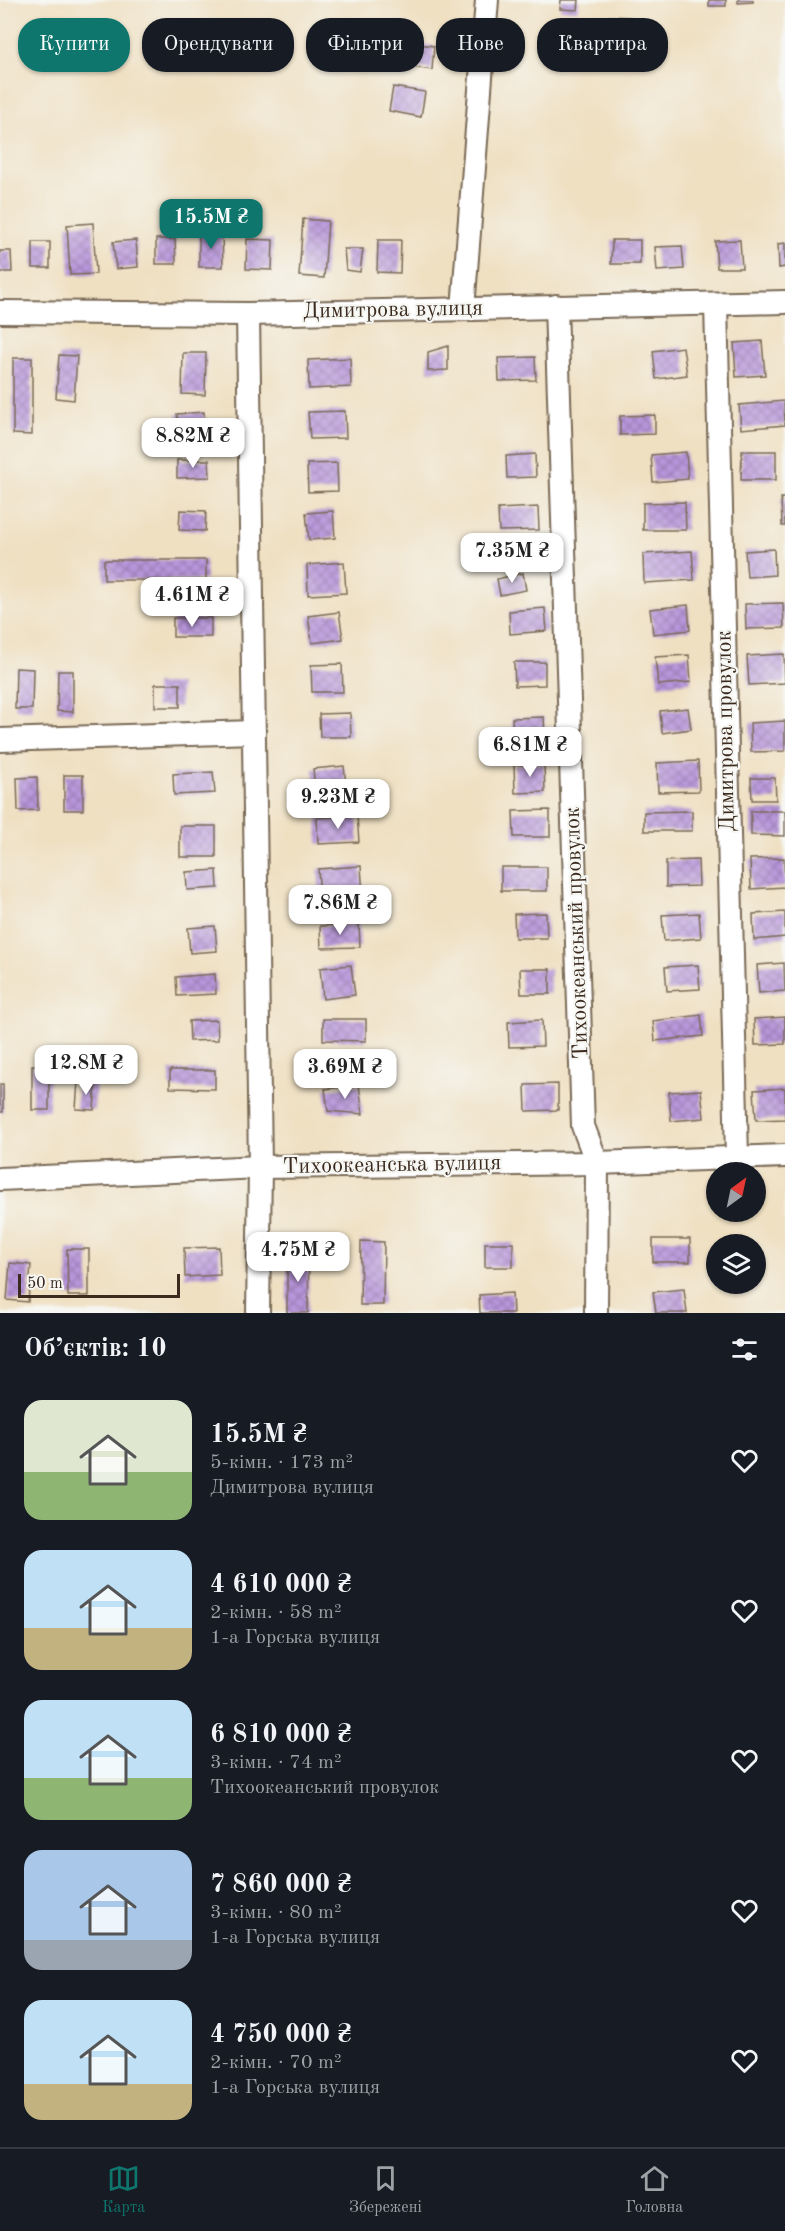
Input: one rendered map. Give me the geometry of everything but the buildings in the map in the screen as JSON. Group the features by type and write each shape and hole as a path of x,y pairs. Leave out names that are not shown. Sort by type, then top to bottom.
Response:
{"street":[{"path":"463,309 487,0"},
{"name":"Димитрова вулиця","path":"0,312 248,314 785,302"},
{"name":"Димитрова провулок","path":"716,304 737,1158"},
{"name":"Тихоокеанський провулок","path":"556,306 583,1125 597,1163"},
{"path":"248,314 260,1167 258,1313"},
{"path":"0,740 254,732"},
{"name":"Тихоокеанська вулиця","path":"0,1179 260,1167 597,1163 785,1156"},
{"path":"596,1313 597,1163"}]}
